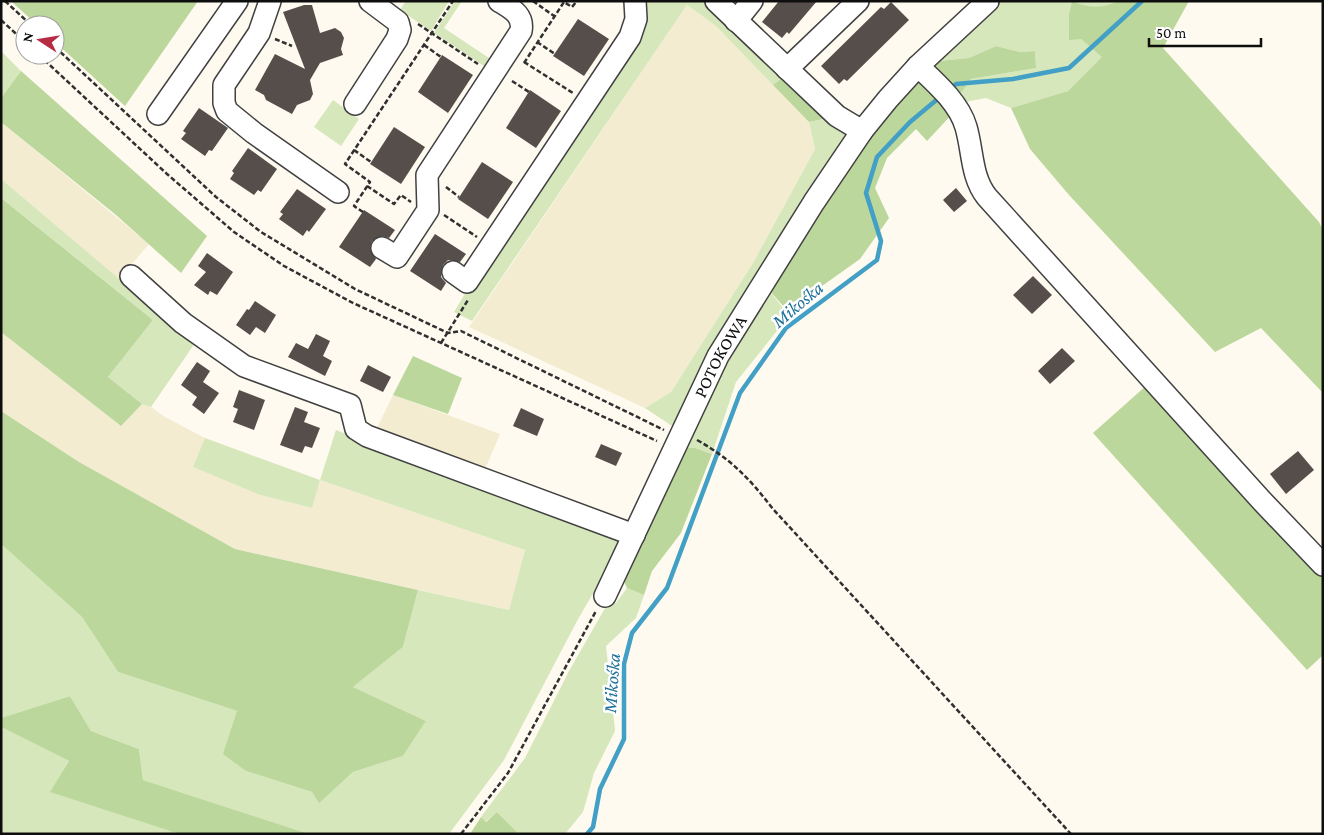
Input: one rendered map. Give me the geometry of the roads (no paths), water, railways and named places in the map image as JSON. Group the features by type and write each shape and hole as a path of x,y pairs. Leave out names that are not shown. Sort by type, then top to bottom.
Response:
{"street":[{"path":"158,114 237,1"},
{"path":"268,1 259,33 224,85 224,103 227,111 254,133 338,192"},
{"path":"355,104 399,36 398,22 370,1"},
{"path":"382,248 397,257 426,212 427,175 468,98 504,81 522,26 518,15 500,1"},
{"path":"460,277 603,62 634,26 636,1"},
{"path":"716,1 836,116 862,131"},
{"path":"736,21 752,1"},
{"path":"787,69 858,1"},
{"name":"POTOKOWA","path":"605,596 718,356 814,202 862,131 918,66 988,1"},
{"path":"918,66 961,114 966,127 977,179 987,197 1323,565"},
{"path":"131,276 183,323 244,366 350,405 356,429 367,436 634,535"}],"waterway":[{"name":"Mikośka","path":"950,89 956,84 1013,79 1069,68 1142,1"},
{"name":"Mikośka","path":"587,834 593,827 600,789 624,739 624,664 632,633 667,588 740,393 786,328 877,260 881,241 866,193 877,157 910,122 940,97"}]}
